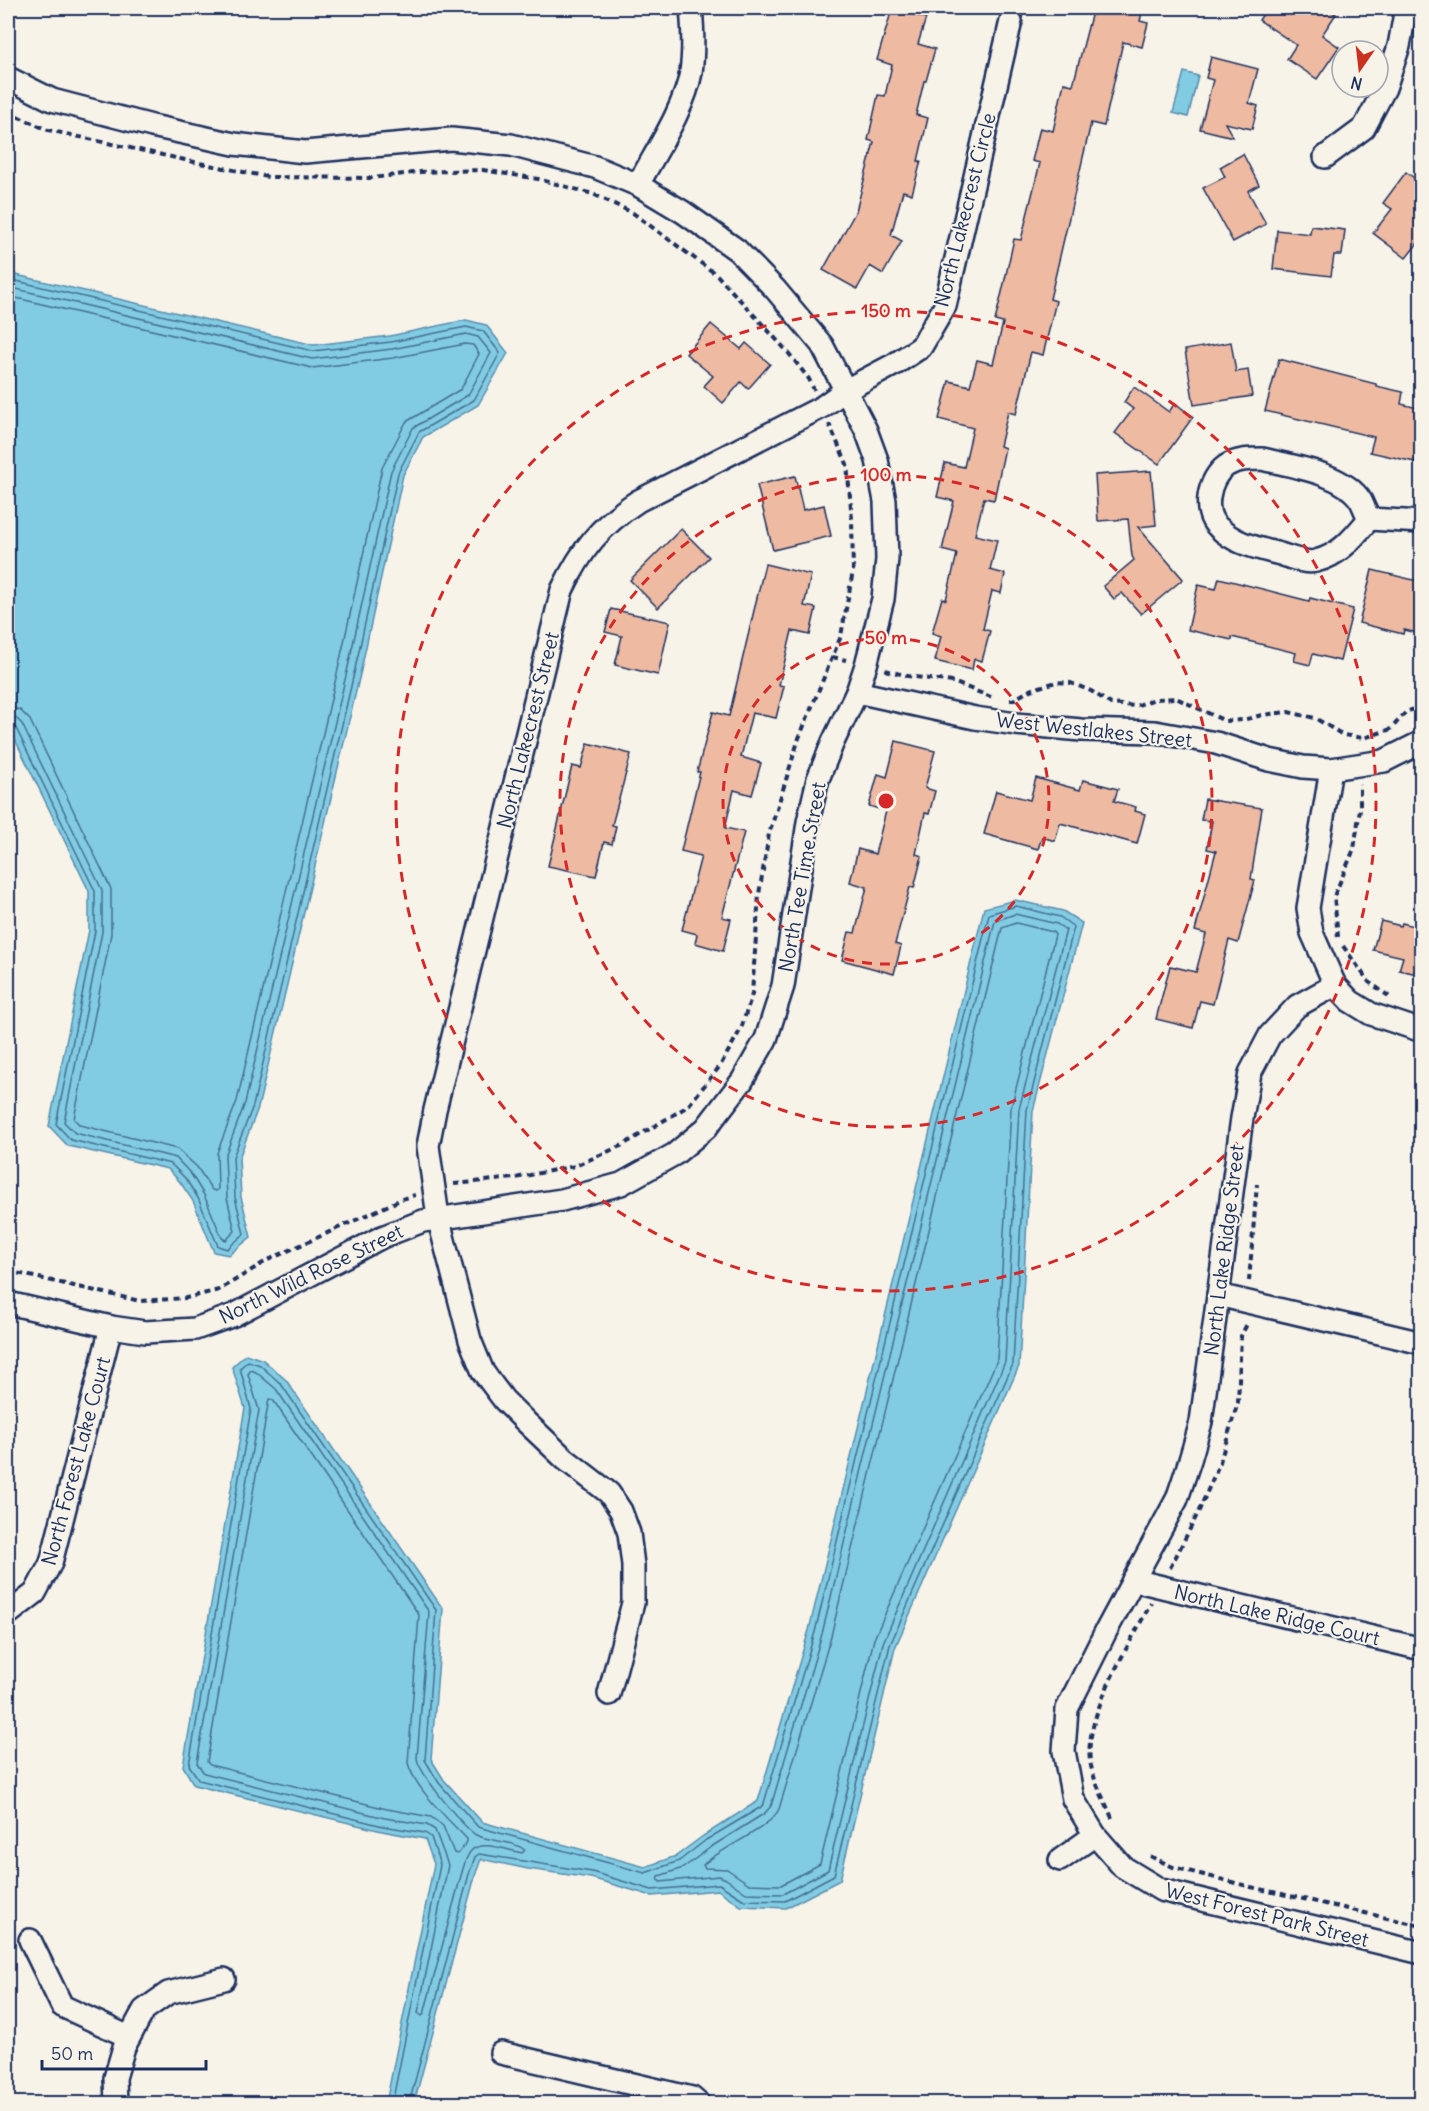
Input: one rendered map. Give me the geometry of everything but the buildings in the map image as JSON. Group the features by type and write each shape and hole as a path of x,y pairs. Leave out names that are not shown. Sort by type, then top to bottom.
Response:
{"street":[{"path":"638,185 681,103 690,74 693,43 692,8"},
{"path":"1325,157 1364,128 1385,88 1399,46 1406,8"},
{"name":"North Lakecrest Circle","path":"846,390 896,364 921,347 945,306 1011,21"},
{"name":"North Tee Time Street","path":"8,78 52,100 234,144 305,152 451,139 511,145 595,166 638,185 683,212 736,250 775,289 822,345 867,430 877,460 885,501 887,559 883,599 857,692 832,742 818,779 808,822 783,986 766,1039 742,1081 706,1128 675,1154 621,1184 562,1200 438,1217"},
{"name":"North Lakecrest Street","path":"438,1217 428,1146 435,1110 562,590 577,560 616,515 638,501 822,407 846,390"},
{"path":"1262,459 1333,479 1351,490 1361,501 1369,519 1348,544 1333,554 1314,562 1244,545 1231,538 1215,526 1209,512 1209,497 1214,480 1226,467 1243,460 1262,459"},
{"path":"1369,519 1422,522"},
{"name":"West Westlakes Street","path":"857,692 975,718 1016,724 1081,730 1155,732 1216,743 1269,760 1303,767 1330,769"},
{"path":"1422,742 1384,761 1330,769 1308,908 1312,933 1335,985 1350,1002 1371,1014 1422,1031"},
{"name":"North Lake Ridge Street","path":"1095,1835 1073,1799 1064,1751 1067,1709 1177,1499 1201,1422 1250,1073 1270,1035 1298,1006 1335,985"},
{"path":"438,1217 470,1340 483,1372 504,1400 565,1459 609,1493 621,1511 628,1533 633,1565 633,1603 609,1694"},
{"name":"North Wild Rose Street","path":"8,1303 111,1328 145,1332 195,1329 234,1315 382,1237 438,1217"},
{"path":"1218,1295 1422,1343"},
{"name":"North Forest Lake Court","path":"8,1614 35,1593 51,1563 111,1328"},
{"name":"North Lake Ridge Court","path":"1133,1580 1422,1649"},
{"path":"1060,1860 1095,1835"},
{"name":"West Forest Park Street","path":"1095,1835 1123,1867 1161,1890 1422,1953"},
{"path":"30,1940 62,2006 129,2037"},
{"path":"116,2103 115,2078 124,2047 144,2010 168,1993 224,1979"},
{"path":"501,2053 692,2098 699,2103"}],"path":[{"path":"832,657 908,676 953,682 988,697 996,698"},
{"path":"1004,699 1012,700 1030,690 1056,682 1071,682 1111,704 1135,706 1155,699 1176,698 1225,721 1288,712 1315,718 1343,735 1364,738 1391,729 1406,712 1422,706"},
{"path":"1361,765 1360,809 1354,849 1334,896 1339,941 1369,982 1398,1002"},
{"path":"777,2103 820,2098 844,2103"}],"water":[{"path":"1184,72 1198,76 1188,117 1173,113"},
{"path":"8,273 314,345 390,336 466,320 486,325 508,353 478,405 423,437 403,475 361,670 258,1108 239,1158 241,1197 251,1237 229,1255 214,1252 193,1201 168,1169 68,1146 49,1126 89,930 89,891 8,725"},
{"path":"1015,900 1063,911 1082,923 1033,1111 1019,1366 895,1648 840,1880 786,1908 741,1906 718,1890 652,1896 591,1878 528,1869 481,1859 414,2103 386,2103 434,1864 425,1839 382,1831 194,1785 183,1766 245,1408 232,1367 246,1354 263,1360 286,1380 443,1609 431,1759 444,1780 482,1822 645,1867 676,1856 758,1801 809,1630 984,908"}]}
